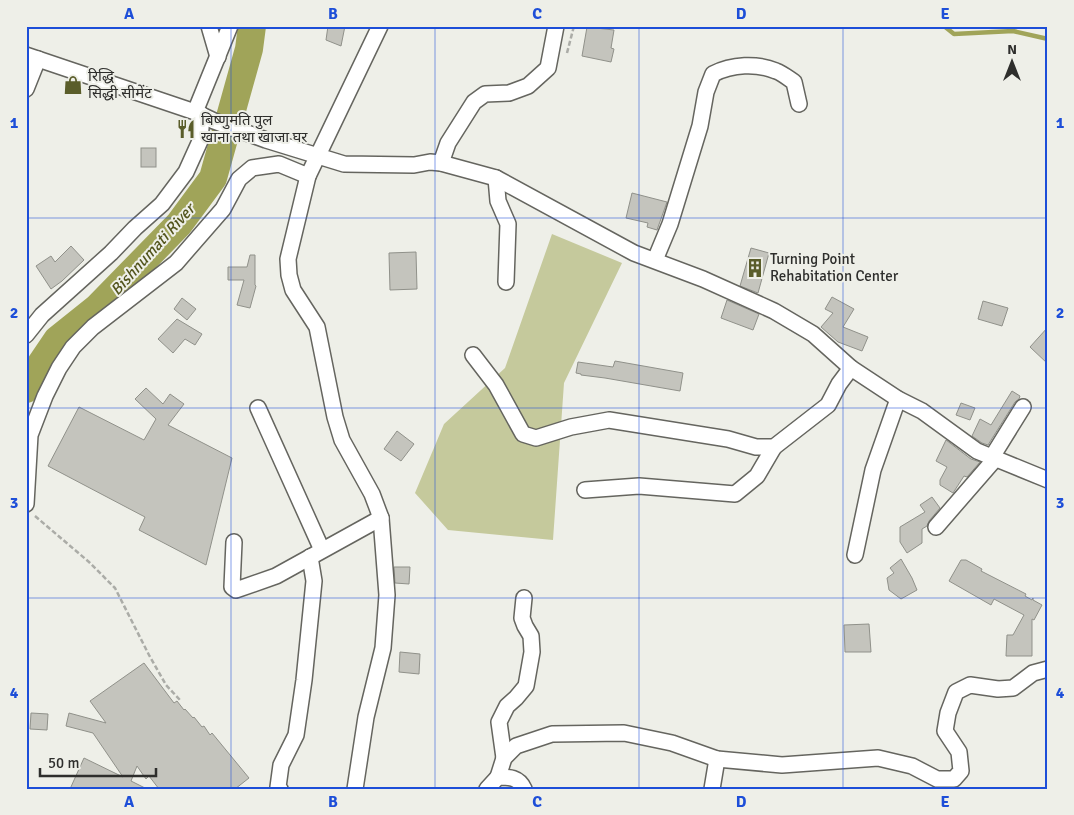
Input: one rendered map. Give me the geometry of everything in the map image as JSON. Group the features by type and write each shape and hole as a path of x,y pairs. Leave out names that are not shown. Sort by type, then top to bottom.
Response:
{"street":[{"path":"209,26 218,57"},
{"path":"26,335 42,315 106,259 135,228 162,204 186,172 200,141 218,57 230,26"},
{"path":"355,789 366,717 383,648 387,595 381,518 372,494 342,440 335,417 317,327 293,290 289,275 288,259 308,176 380,26"},
{"path":"441,163 448,144 474,102 485,94 508,93 528,86 548,68 556,26"},
{"path":"26,88 32,57 204,116 266,140 344,164 414,165 430,162 441,163 496,178 634,253 703,279 774,310 813,334 851,368 898,399 922,411 977,451 1048,480"},
{"path":"655,260 670,224 700,126 706,92 713,74 725,68 754,66 777,71 794,82 799,104"},
{"path":"29,509 30,435 45,396 59,368 73,347 93,327 176,263 222,209 240,179 252,168 279,164 308,176"},
{"path":"496,178 498,201 508,224 506,282"},
{"path":"473,354 496,386 523,434 536,438 571,427 609,420 728,439 756,447 774,448"},
{"path":"585,490 639,486 735,494 758,476 774,448 828,405 839,384 851,368"},
{"path":"856,555 873,470 898,399"},
{"path":"936,527 993,458 1023,407"},
{"path":"258,408 316,553 304,680 296,734 281,765 278,787 280,789"},
{"path":"234,542 232,586 236,590 276,576 381,518"},
{"path":"487,789 498,777 504,758 499,722 507,706 526,686 532,652 531,636 522,618 524,598"},
{"path":"504,758 516,746 552,734 624,733 672,743 717,759 782,765 878,758 912,766 934,784 954,779 962,771 959,752 945,732 948,713 956,692 970,685 998,690 1012,688 1033,673 1048,669"},
{"path":"712,789 717,759"},
{"path":"498,777 511,776 522,784 524,789"}],"path":[{"path":"29,509 89,562 115,588 149,656 166,685 180,700"}],"green space":[{"path":"552,234 622,263 564,383 553,540 448,530 415,493 444,424 505,368"}],"building":[{"path":"328,26 345,26 341,46 326,40"},
{"path":"587,27 614,30 611,48 614,49 611,62 582,56"},
{"path":"141,148 156,148 156,167 141,167"},
{"path":"632,193 667,202 657,230 647,227 648,223 626,218"},
{"path":"71,246 84,260 51,289 36,266 51,256 55,262"},
{"name":"Turning Point Rehabitation Center","path":"751,248 769,253 758,293 740,286"},
{"path":"416,252 417,289 390,290 389,253"},
{"path":"250,255 255,255 256,286 250,308 237,305 244,280 228,280 228,267 247,267"},
{"path":"832,297 854,309 843,327 868,337 862,351 838,342 821,327 833,313 825,309"},
{"path":"182,298 196,309 187,320 174,309"},
{"path":"727,300 759,314 753,330 721,318"},
{"path":"983,301 1008,308 1002,326 978,319"},
{"path":"177,319 202,334 195,345 185,339 173,353 158,339"},
{"path":"1048,327 1048,364 1030,347"},
{"path":"615,361 683,373 680,391 576,373 578,362 613,367"},
{"path":"146,388 163,404 170,394 184,404 168,425 232,458 206,565 139,530 145,517 48,466 79,407 144,440 156,419 135,399"},
{"path":"1012,391 1020,396 1019,399 1015,402 988,445 972,436 980,419 991,425"},
{"path":"961,403 975,408 970,420 956,415"},
{"path":"397,431 414,444 401,461 384,449"},
{"path":"946,440 971,459 980,462 967,477 964,476 953,493 940,485 940,480 947,467 936,461"},
{"path":"932,497 940,508 927,526 922,529 922,543 907,553 900,542 900,527 925,512 920,505"},
{"path":"901,559 917,590 901,599 889,590 887,578 894,573 890,568"},
{"path":"961,560 966,560 982,569 981,571 1026,594 1025,596 1032,600 1033,598 1033,600 1042,605 1034,620 1032,619 1032,656 1006,656 1007,635 1013,635 1024,615 994,599 991,605 949,581"},
{"path":"394,567 410,567 409,584 395,583"},
{"path":"869,624 871,652 845,652 844,625"},
{"path":"400,652 420,654 419,674 399,672"},
{"path":"144,663 174,703 177,701 202,727 204,726 210,735 212,733 249,778 235,789 159,789 149,776 146,779 137,766 131,781 147,789 70,789 84,758 123,777 93,733 66,726 69,713 106,723 90,701"},
{"path":"31,713 48,714 47,730 30,729"}],"waterway":[{"name":"Bishnumati River","path":"26,389 57,340 97,308 179,224 213,178 249,49 252,26"},
{"path":"944,26 954,34 1013,31 1048,39"}],"place":[{"name":"रिद्धि सिद्धी सीमेंट","path":"73,85"},
{"name":"बिष्णुमति पुल खाना तथा खाजा घर","path":"186,129"},
{"name":"Turning Point Rehabitation Center","path":"755,268"}]}
